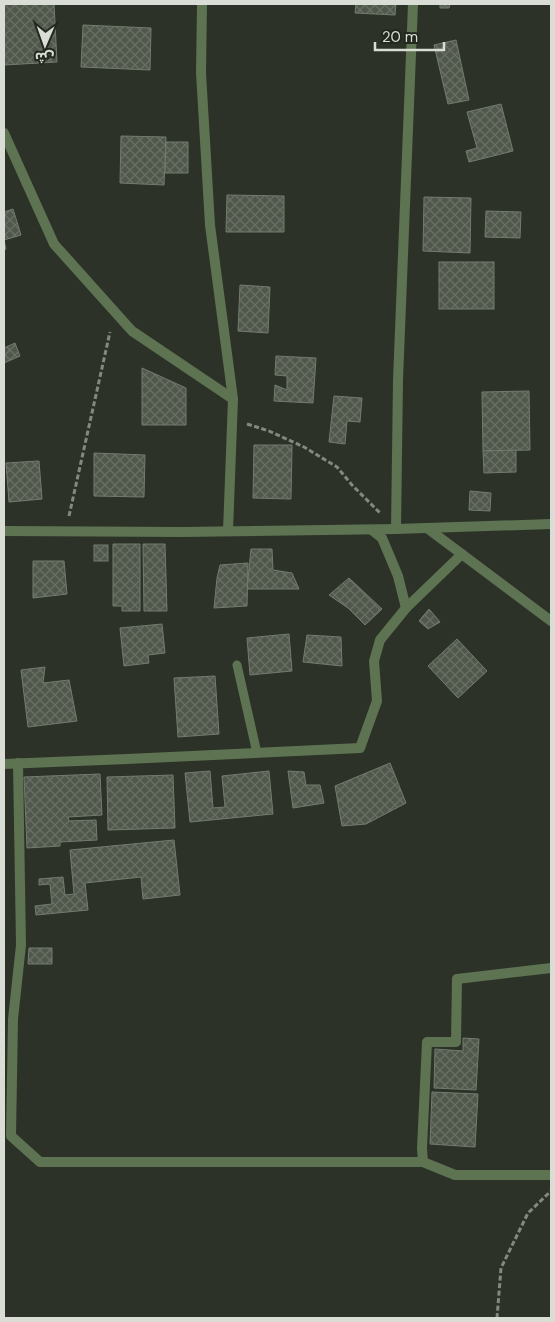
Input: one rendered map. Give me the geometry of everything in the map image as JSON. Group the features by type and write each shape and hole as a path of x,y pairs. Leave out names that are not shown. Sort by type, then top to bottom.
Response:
{"street":[{"path":"202,4 201,73 210,225 233,399 228,531"},
{"path":"396,529 398,380 413,4"},
{"path":"4,133 54,244 132,331 233,399"},
{"path":"4,531 372,530 551,524"},
{"path":"427,528 551,621"},
{"path":"372,530 382,538 398,576 406,608"},
{"path":"4,764 360,748 377,701 374,661 380,640 406,608 462,554"},
{"path":"18,763 21,945 13,1019 11,1136 40,1162 423,1162 455,1175 551,1174"},
{"path":"423,1162 427,1042 456,1042 457,979 551,968"}],"lane":[{"path":"237,665 257,753"}],"path":[{"path":"66,532 115,311"},
{"path":"232,419 269,431 304,447 337,468 358,492 396,529"},
{"path":"497,1318 501,1268 528,1213 551,1190"}],"building":[{"path":"4,4 54,4 57,62 4,65"},
{"path":"356,4 396,4 395,15 355,13"},
{"path":"440,4 450,4 449,8 440,8"},
{"path":"83,25 151,28 150,70 81,67"},
{"path":"456,40 469,100 448,104 434,45"},
{"path":"501,104 513,151 469,162 466,151 477,148 467,112"},
{"path":"121,136 166,137 164,185 120,183"},
{"path":"166,142 188,142 188,173 165,173"},
{"path":"227,195 284,196 284,232 226,232"},
{"path":"424,197 471,198 470,253 423,251"},
{"path":"13,209 21,235 4,240 4,212"},
{"path":"486,211 521,212 520,238 485,237"},
{"path":"439,262 494,262 494,309 439,309"},
{"path":"240,285 270,287 268,333 238,331"},
{"path":"15,343 20,356 4,363 4,348"},
{"path":"276,356 316,358 313,403 274,401 275,385 287,390 287,376 275,375"},
{"path":"142,368 186,388 186,425 142,425"},
{"path":"529,391 530,450 483,451 482,392"},
{"path":"334,396 362,398 360,422 347,421 345,444 329,442"},
{"path":"254,445 292,445 291,499 253,498"},
{"path":"516,450 516,472 484,473 483,451"},
{"path":"94,453 145,455 144,497 94,496"},
{"path":"39,461 42,499 9,502 6,463"},
{"path":"470,491 491,493 490,511 469,510"},
{"path":"113,544 140,544 140,611 122,611 122,606 113,606"},
{"path":"143,544 165,544 167,611 144,611"},
{"path":"94,545 108,545 108,561 94,561"},
{"path":"251,549 272,549 273,570 292,573 299,589 247,589"},
{"path":"33,561 64,561 67,594 33,598"},
{"path":"248,563 247,606 214,608 220,565"},
{"path":"349,578 382,609 365,625 348,608 329,595"},
{"path":"429,609 440,622 428,629 419,621"},
{"path":"162,624 165,653 148,655 149,663 124,666 120,628"},
{"path":"289,634 292,671 250,675 247,638"},
{"path":"307,635 341,637 342,666 303,662"},
{"path":"457,639 487,671 458,698 428,666"},
{"path":"45,667 43,683 69,680 77,721 28,727 21,670"},
{"path":"215,676 219,734 178,737 174,678"},
{"path":"390,763 406,803 366,824 342,826 335,786"},
{"path":"210,771 213,808 225,807 222,776 269,771 273,814 190,822 185,773"},
{"path":"288,771 304,772 306,785 320,785 324,803 293,808"},
{"path":"100,774 102,815 68,817 69,821 96,820 97,840 60,842 60,846 27,848 24,777"},
{"path":"173,775 175,828 108,830 107,777"},
{"path":"174,840 180,895 143,899 141,877 85,883 88,910 36,915 35,906 52,904 50,884 39,885 39,879 63,877 65,895 74,894 70,850"},
{"path":"29,948 52,948 52,964 28,964"},
{"path":"463,1038 479,1039 476,1090 434,1088 435,1049 463,1051"},
{"path":"432,1092 478,1094 475,1147 430,1144"}]}
